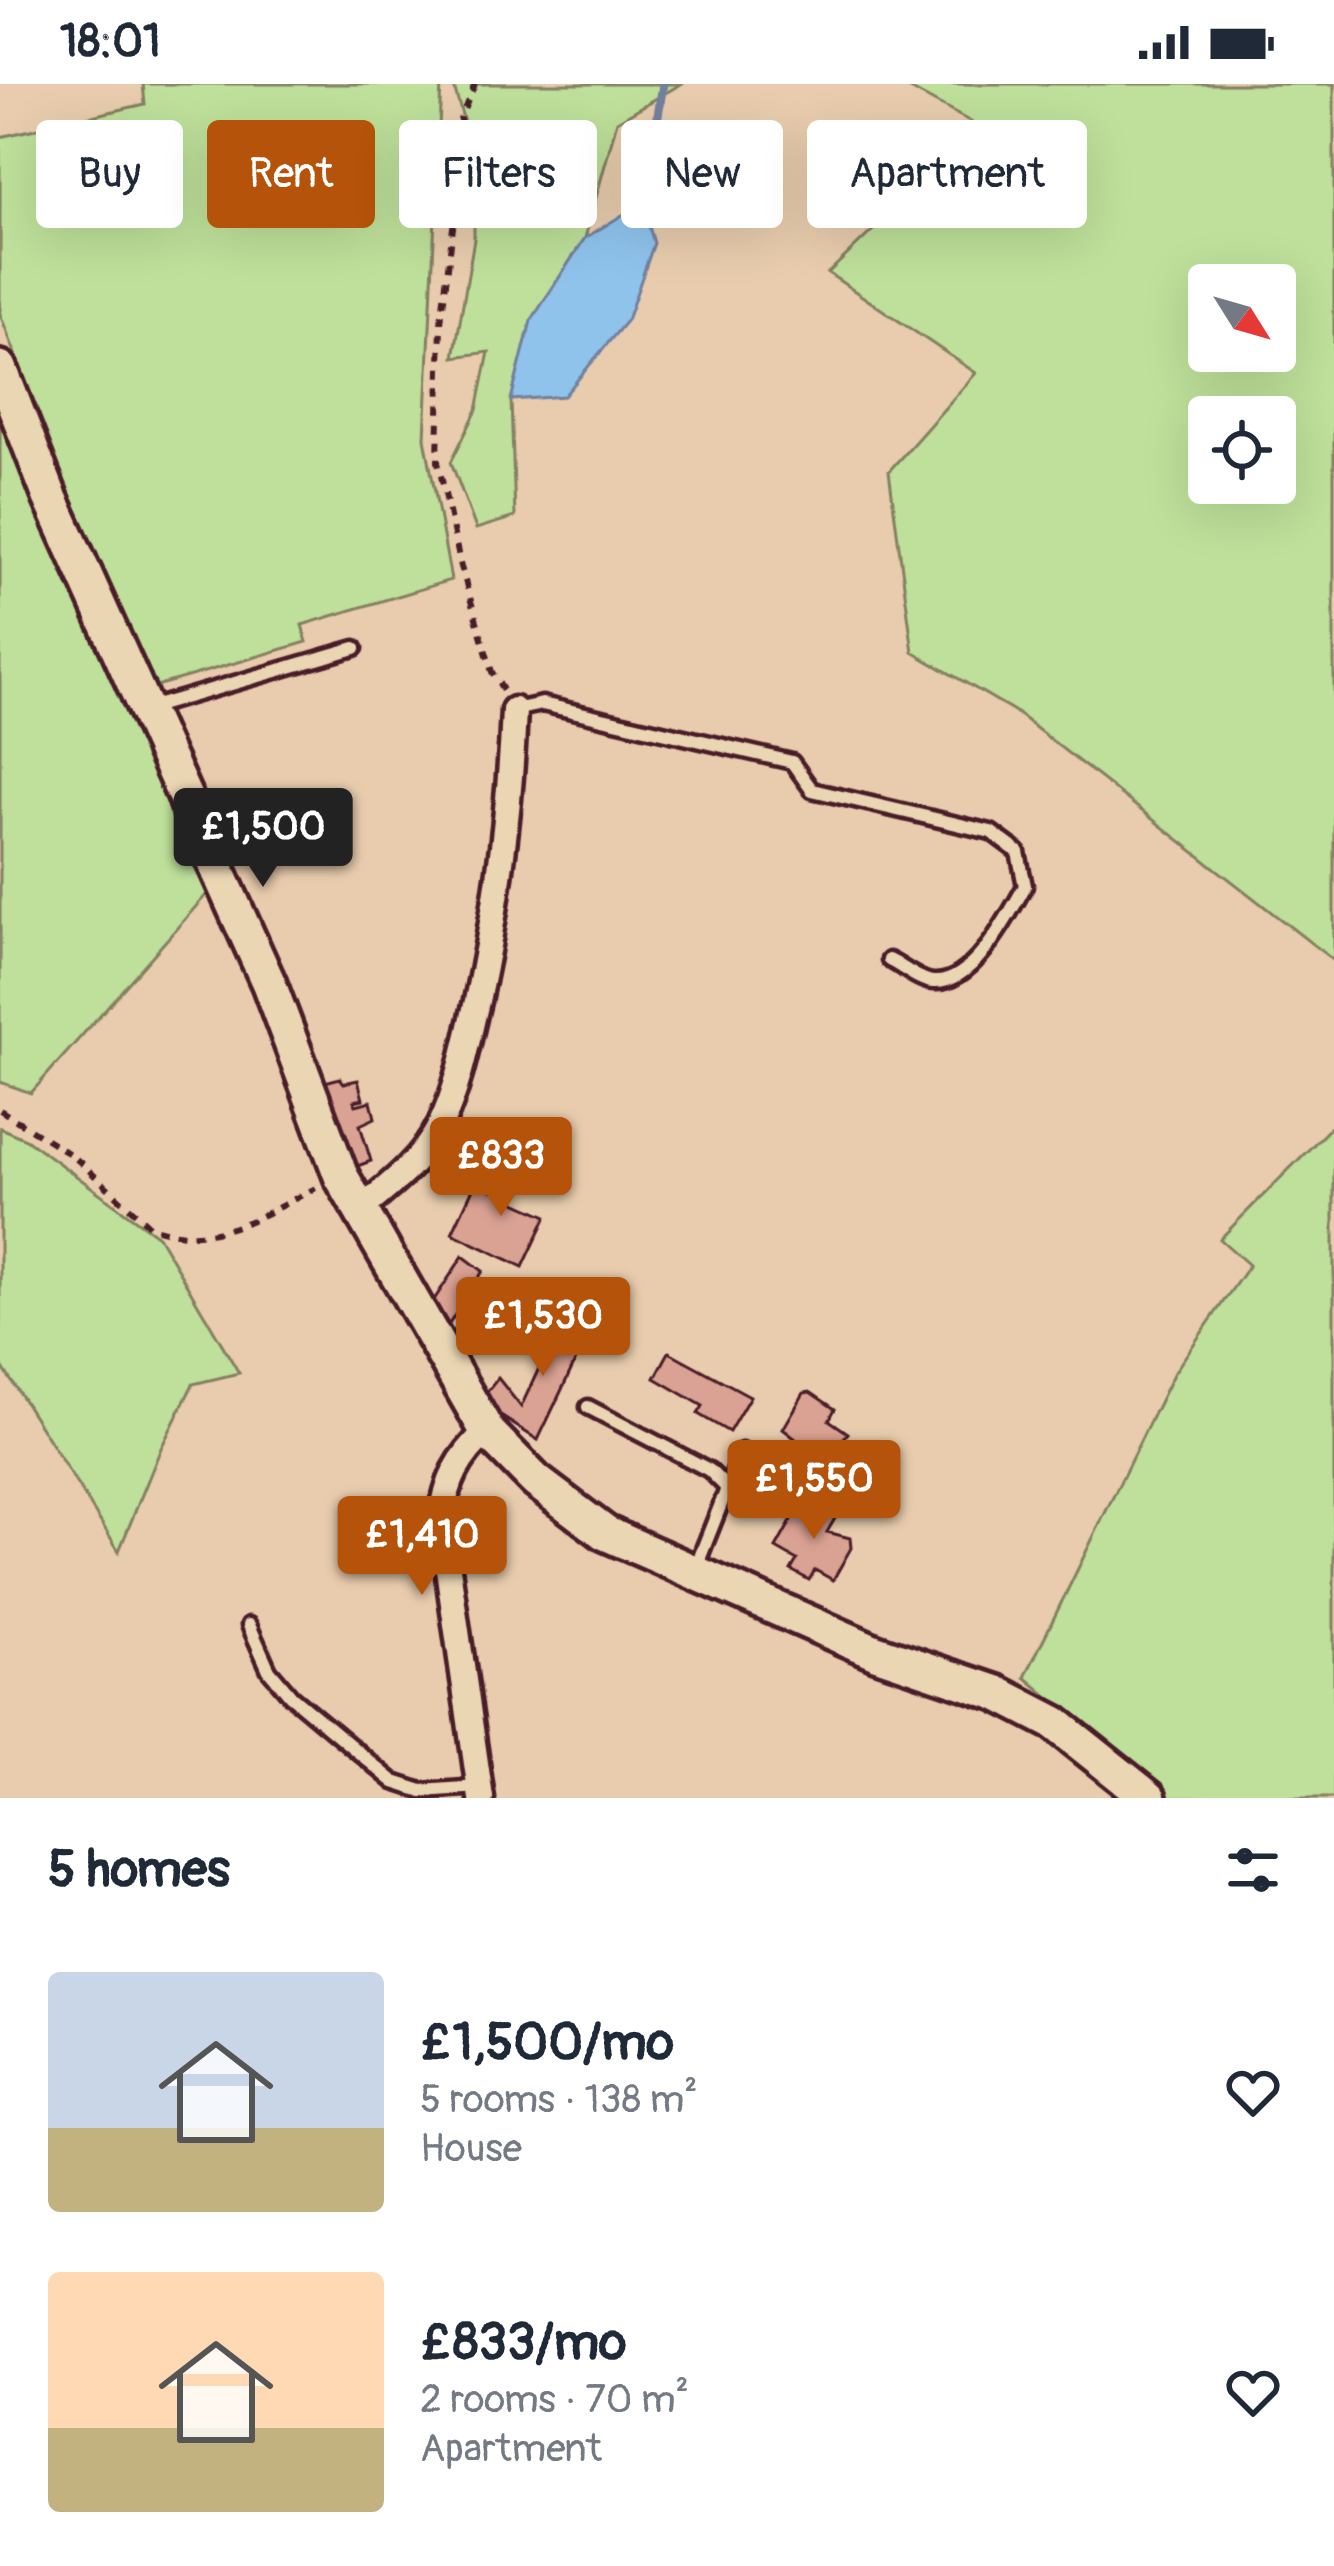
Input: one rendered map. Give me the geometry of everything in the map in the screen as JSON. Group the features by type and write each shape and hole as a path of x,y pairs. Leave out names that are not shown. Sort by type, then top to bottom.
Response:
{"street":[{"path":"0,368 50,497 269,984 340,1176 487,1431 536,1481 605,1533 876,1652 997,1693 1055,1723 1149,1798"},
{"path":"360,1210 396,1180 440,1128 465,1055 489,943 510,805 514,710"},
{"path":"480,1792 441,1520 446,1486 460,1456 487,1431"}],"lane":[{"path":"145,710 355,648"},
{"path":"514,710 542,704 792,762 812,790 991,832 1018,852 1025,886 995,939 955,979 931,982 890,960"},
{"path":"588,1407 709,1470 725,1486"},
{"path":"694,1573 742,1451"},
{"path":"249,1625 269,1670 291,1696 394,1782 422,1791 480,1792"}],"path":[{"path":"476,84 460,119 458,188 441,322 439,463 461,568 492,672 514,710"},
{"path":"0,1110 73,1156 151,1227 167,1233 198,1237 228,1231 340,1176"}],"green space":[{"path":"143,84 441,84 439,120 399,120 399,228 434,228 425,438 451,580 302,625 307,642 146,689 0,314 0,137 36,129 36,228 183,228 183,120 75,120 145,104"},
{"path":"453,84 681,84 617,121 597,194 597,120 464,120"},
{"path":"901,84 1334,84 1334,961 1014,711 913,652 889,471 976,373 828,273 875,228 1087,228 1087,120 967,120"},
{"path":"474,228 588,228 531,321 511,400 515,517 476,529 451,462 477,410 489,352 454,357"},
{"path":"0,414 207,894 31,1093 0,1082"},
{"path":"1334,1124 1334,1798 1168,1798 1025,1677 1173,1374 1249,1265 1220,1239"},
{"path":"0,1128 26,1139 158,1236 239,1373 193,1384 119,1551 0,1363"}],"water":[{"path":"621,216 621,228 650,228 654,243 627,320 564,396 511,400 531,321 585,238"}],"building":[{"path":"340,1078 344,1083 358,1080 363,1099 354,1101 356,1105 371,1101 375,1118 360,1125 371,1161 352,1168 321,1083"},
{"path":"508,1158 524,1166 509,1199 547,1216 523,1267 452,1233 476,1182 492,1190"},
{"path":"463,1256 483,1271 442,1335 428,1309"},
{"path":"566,1310 593,1324 538,1440 496,1413 483,1397 498,1378 521,1407"},
{"path":"669,1352 750,1396 729,1432 698,1414 703,1406 655,1378"},
{"path":"810,1392 835,1409 829,1420 848,1433 840,1443 849,1449 853,1443 862,1450 842,1480 811,1460 815,1454 783,1429 804,1393"},
{"path":"805,1496 837,1515 827,1532 850,1538 851,1548 833,1580 815,1570 809,1580 791,1570 797,1560 776,1548"}],"waterway":[{"path":"657,120 663,84"}]}
